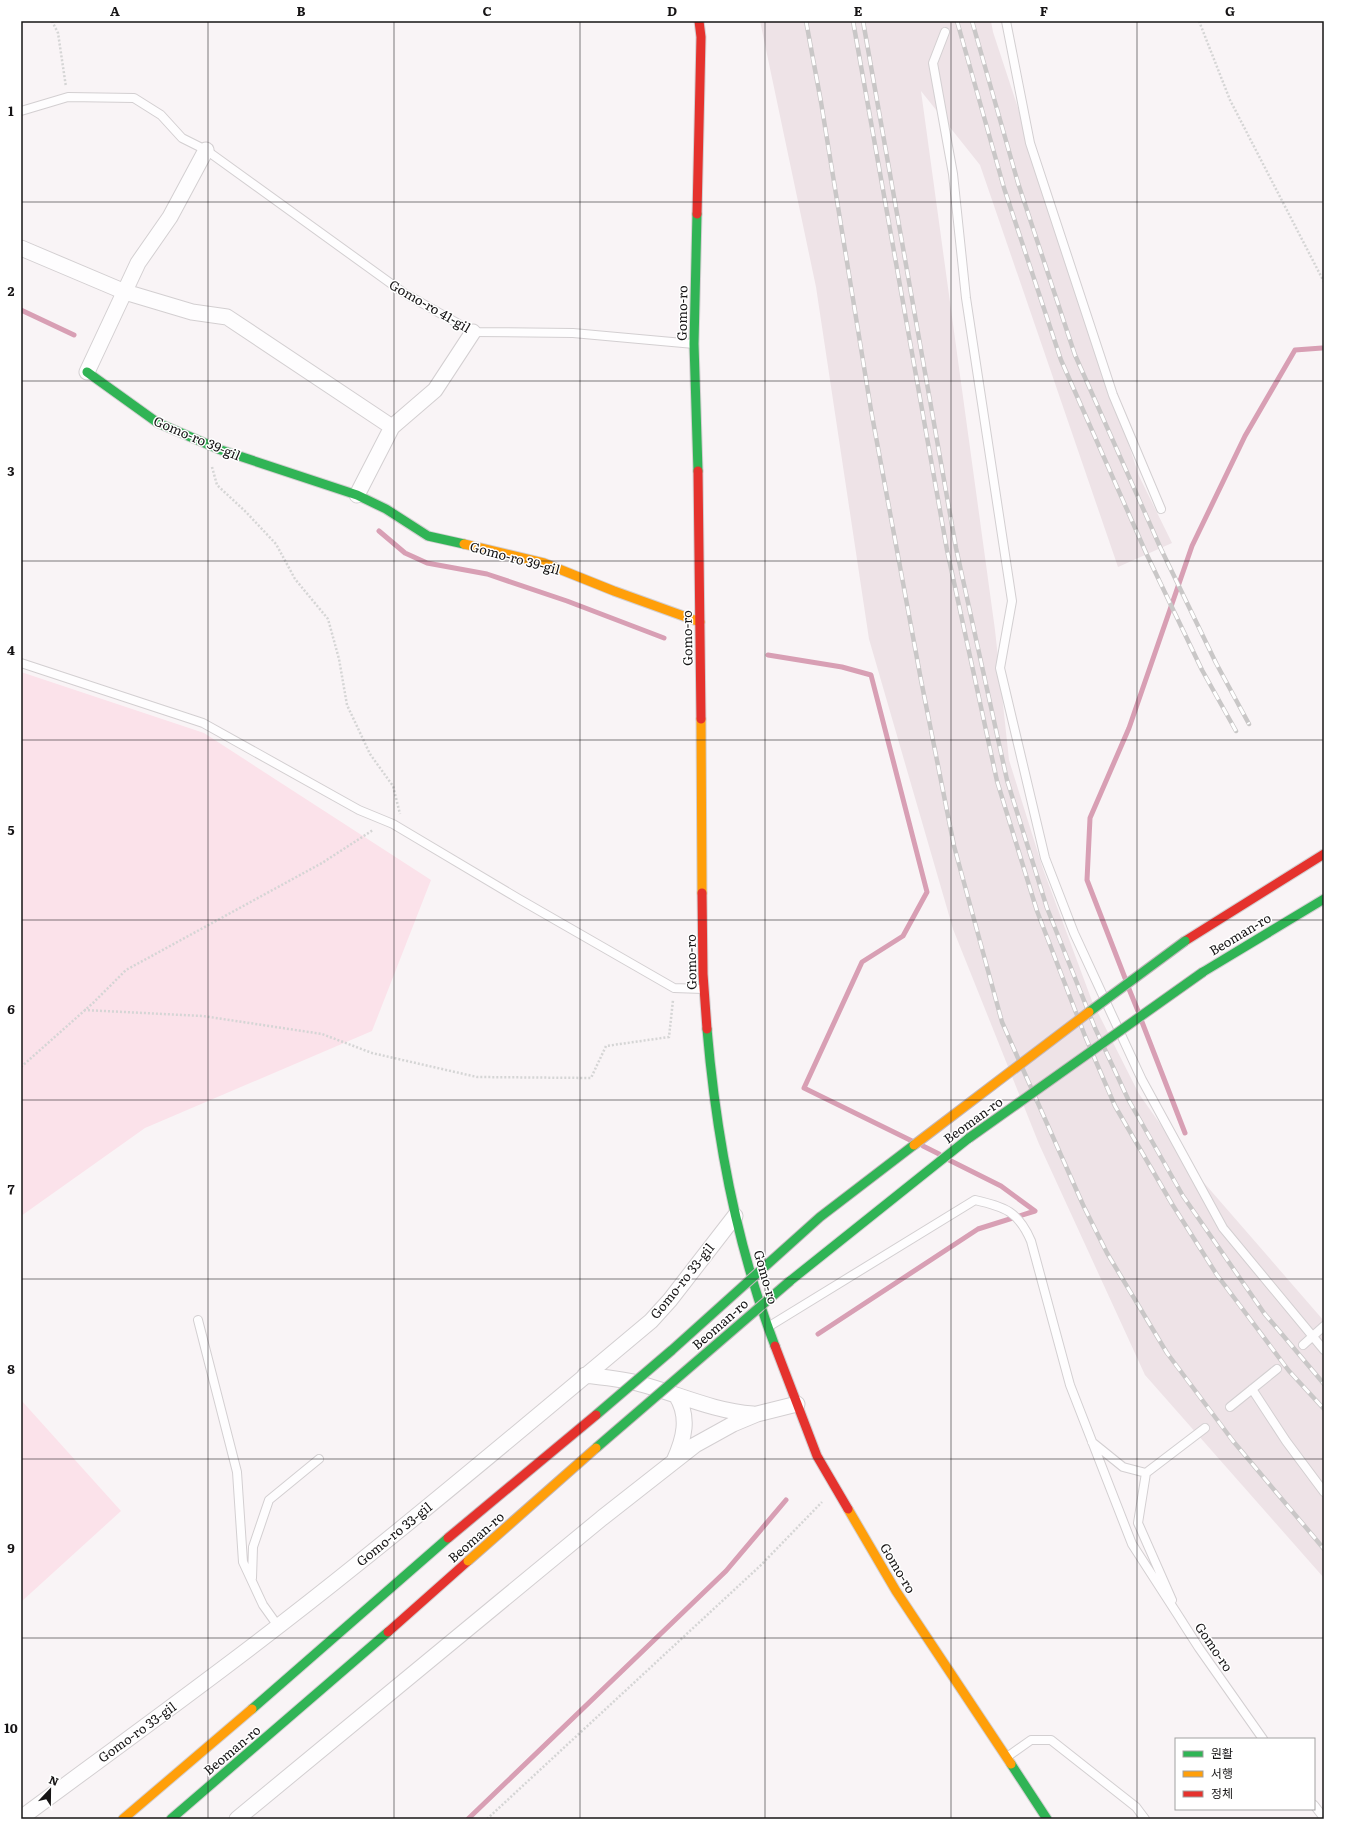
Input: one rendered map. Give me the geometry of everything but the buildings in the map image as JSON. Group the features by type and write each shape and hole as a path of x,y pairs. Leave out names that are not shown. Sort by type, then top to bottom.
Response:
{"main road":[{"name":"Gomo-ro","path":"699,21 701,37 694,344 699,511 704,989 711,1075 735,1216 768,1328 817,1456 896,1591 1007,1757 1039,1813 1047,1819"},
{"name":"Gomo-ro 39-gil","path":"87,372 158,424 221,450 357,495 386,509 428,536 544,563 614,591 700,622"},
{"name":"Beoman-ro","path":"123,1819 220,1738 448,1538 516,1483 672,1350 820,1217 1133,978 1185,941 1324,854"},
{"name":"Beoman-ro","path":"171,1819 299,1710 631,1417 806,1268 969,1138 1203,972 1324,899"}],"street":[{"path":"125,292 138,263 170,217 206,150"},
{"path":"21,248 125,292 192,312 227,317 392,427"},
{"name":"Gomo-ro 39-gil","path":"87,372 125,292"},
{"path":"357,495 392,427 435,390 472,332"},
{"name":"Gomo-ro 33-gil","path":"21,1818 278,1626 481,1464 651,1321 670,1300 735,1216"},
{"path":"585,1375 630,1382 722,1410 757,1414"},
{"path":"673,1462 682,1441 685,1422 682,1404 676,1395"},
{"path":"237,1819 602,1518 695,1445 757,1414 797,1404"}],"lane":[{"path":"1006,21 1030,143 1114,395 1161,509"},
{"path":"945,32 933,63 953,174 966,298 1012,601 1000,668 1045,858 1074,933 1142,1080 1223,1228 1324,1350"},
{"path":"21,111 68,97"},
{"name":"Gomo-ro 41-gil","path":"68,97 134,98 161,115 182,138 206,150 404,293 472,332 573,333 694,344"},
{"path":"21,663 203,723 359,810 387,821 674,988 704,989"},
{"path":"768,1328 975,1200 995,1205 1015,1214 1031,1241 1070,1385 1132,1544 1183,1623"},
{"path":"198,1320 237,1472 244,1562 263,1605 278,1626"},
{"path":"1303,1345 1324,1326"},
{"path":"1230,1407 1277,1369"},
{"path":"1252,1389 1286,1442 1324,1492"},
{"path":"1091,1442 1123,1467 1146,1473 1205,1428"},
{"path":"252,1582 253,1547 269,1500 319,1459"},
{"name":"Gomo-ro","path":"1146,1473 1138,1523 1183,1623 1261,1738"},
{"path":"1007,1757 1031,1740 1051,1740 1136,1807 1145,1819"},
{"path":"1315,1806 1324,1818"}],"path":[{"path":"52,21 58,33 68,97"},
{"path":"1199,21 1230,100 1324,282"},
{"path":"21,1067 126,970 322,863 387,821 400,817 393,786 370,754 347,705 339,660 328,619 295,579 276,544 246,512 217,485 211,463 221,450"},
{"path":"84,1010 203,1016 322,1034 372,1053 477,1077 591,1078 606,1046 669,1037 674,988"},
{"path":"487,1819 760,1566 836,1488"}],"shaded area":[{"path":"760,21 991,21 993,32 1139,476 1172,543 1118,567 980,165 921,91 995,630 1009,760 1043,869 1092,1001 1139,1094 1192,1169 1324,1321 1324,1578 1145,1375 1039,1144 953,929 869,639 816,287"},
{"path":"21,672 204,733 431,880 372,1031 145,1128 21,1216"},
{"path":"21,1400 121,1511 21,1602"}],"waterway":[{"path":"21,310 74,335"},
{"path":"1125,978 1087,880 1090,818 1129,728 1192,546 1245,436 1295,350 1322,348"},
{"path":"379,531 405,553 427,563 487,574 567,601 664,638"},
{"path":"768,655 842,667 871,675 927,892 903,936 862,962 804,1088 912,1141"},
{"path":"1129,989 1138,1011"},
{"path":"1142,1022 1185,1133"},
{"path":"923,1146 939,1154"},
{"path":"949,1160 1001,1186 1035,1211"},
{"path":"818,1334 978,1229 1035,1211"},
{"path":"468,1819 726,1571 786,1500"}],"railway":[{"path":"806,21 821,102 871,410 921,680 954,846 1002,1022 1084,1207 1107,1253 1167,1353 1233,1441 1324,1549"},
{"path":"853,21 947,550 997,781 1037,911 1085,1036 1115,1106 1172,1204 1217,1275 1289,1371 1324,1409"},
{"path":"863,21 956,548 1007,780 1047,908 1095,1028 1128,1099 1183,1196 1264,1313 1324,1384"},
{"path":"957,21 1004,188 1061,360 1147,555 1202,670 1236,731"},
{"path":"972,21 1018,183 1075,355 1161,549 1216,663 1249,724"}],"traffic: fast":[{"path":"697,214 694,344 698,471"},
{"path":"87,372 158,423 221,450 357,495 386,509 428,536 464,544"},
{"path":"1203,972 1324,899"},
{"path":"1089,1012 1185,941"},
{"path":"969,1138 1203,972"},
{"path":"707,1029 716,1109 730,1190 750,1270 775,1346"},
{"path":"790,1281 969,1138"},
{"path":"596,1415 672,1350 820,1217 914,1145"},
{"path":"596,1448 790,1281"},
{"path":"252,1709 448,1538"},
{"path":"171,1819 388,1632"},
{"path":"1011,1764 1047,1819"}],"traffic: slow":[{"path":"464,544 544,563 614,591 700,622"},
{"path":"701,719 702,893"},
{"path":"914,1145 1089,1012"},
{"path":"468,1561 596,1448"},
{"path":"848,1509 896,1591 1011,1764"},
{"path":"123,1819 252,1709"}],"traffic: jam":[{"path":"697,214 701,37 699,21"},
{"path":"698,471 701,719"},
{"path":"1185,941 1324,854"},
{"path":"702,893 703,974 707,1029"},
{"path":"775,1346 817,1456 848,1509"},
{"path":"448,1538 596,1415"},
{"path":"388,1632 468,1561"}]}
